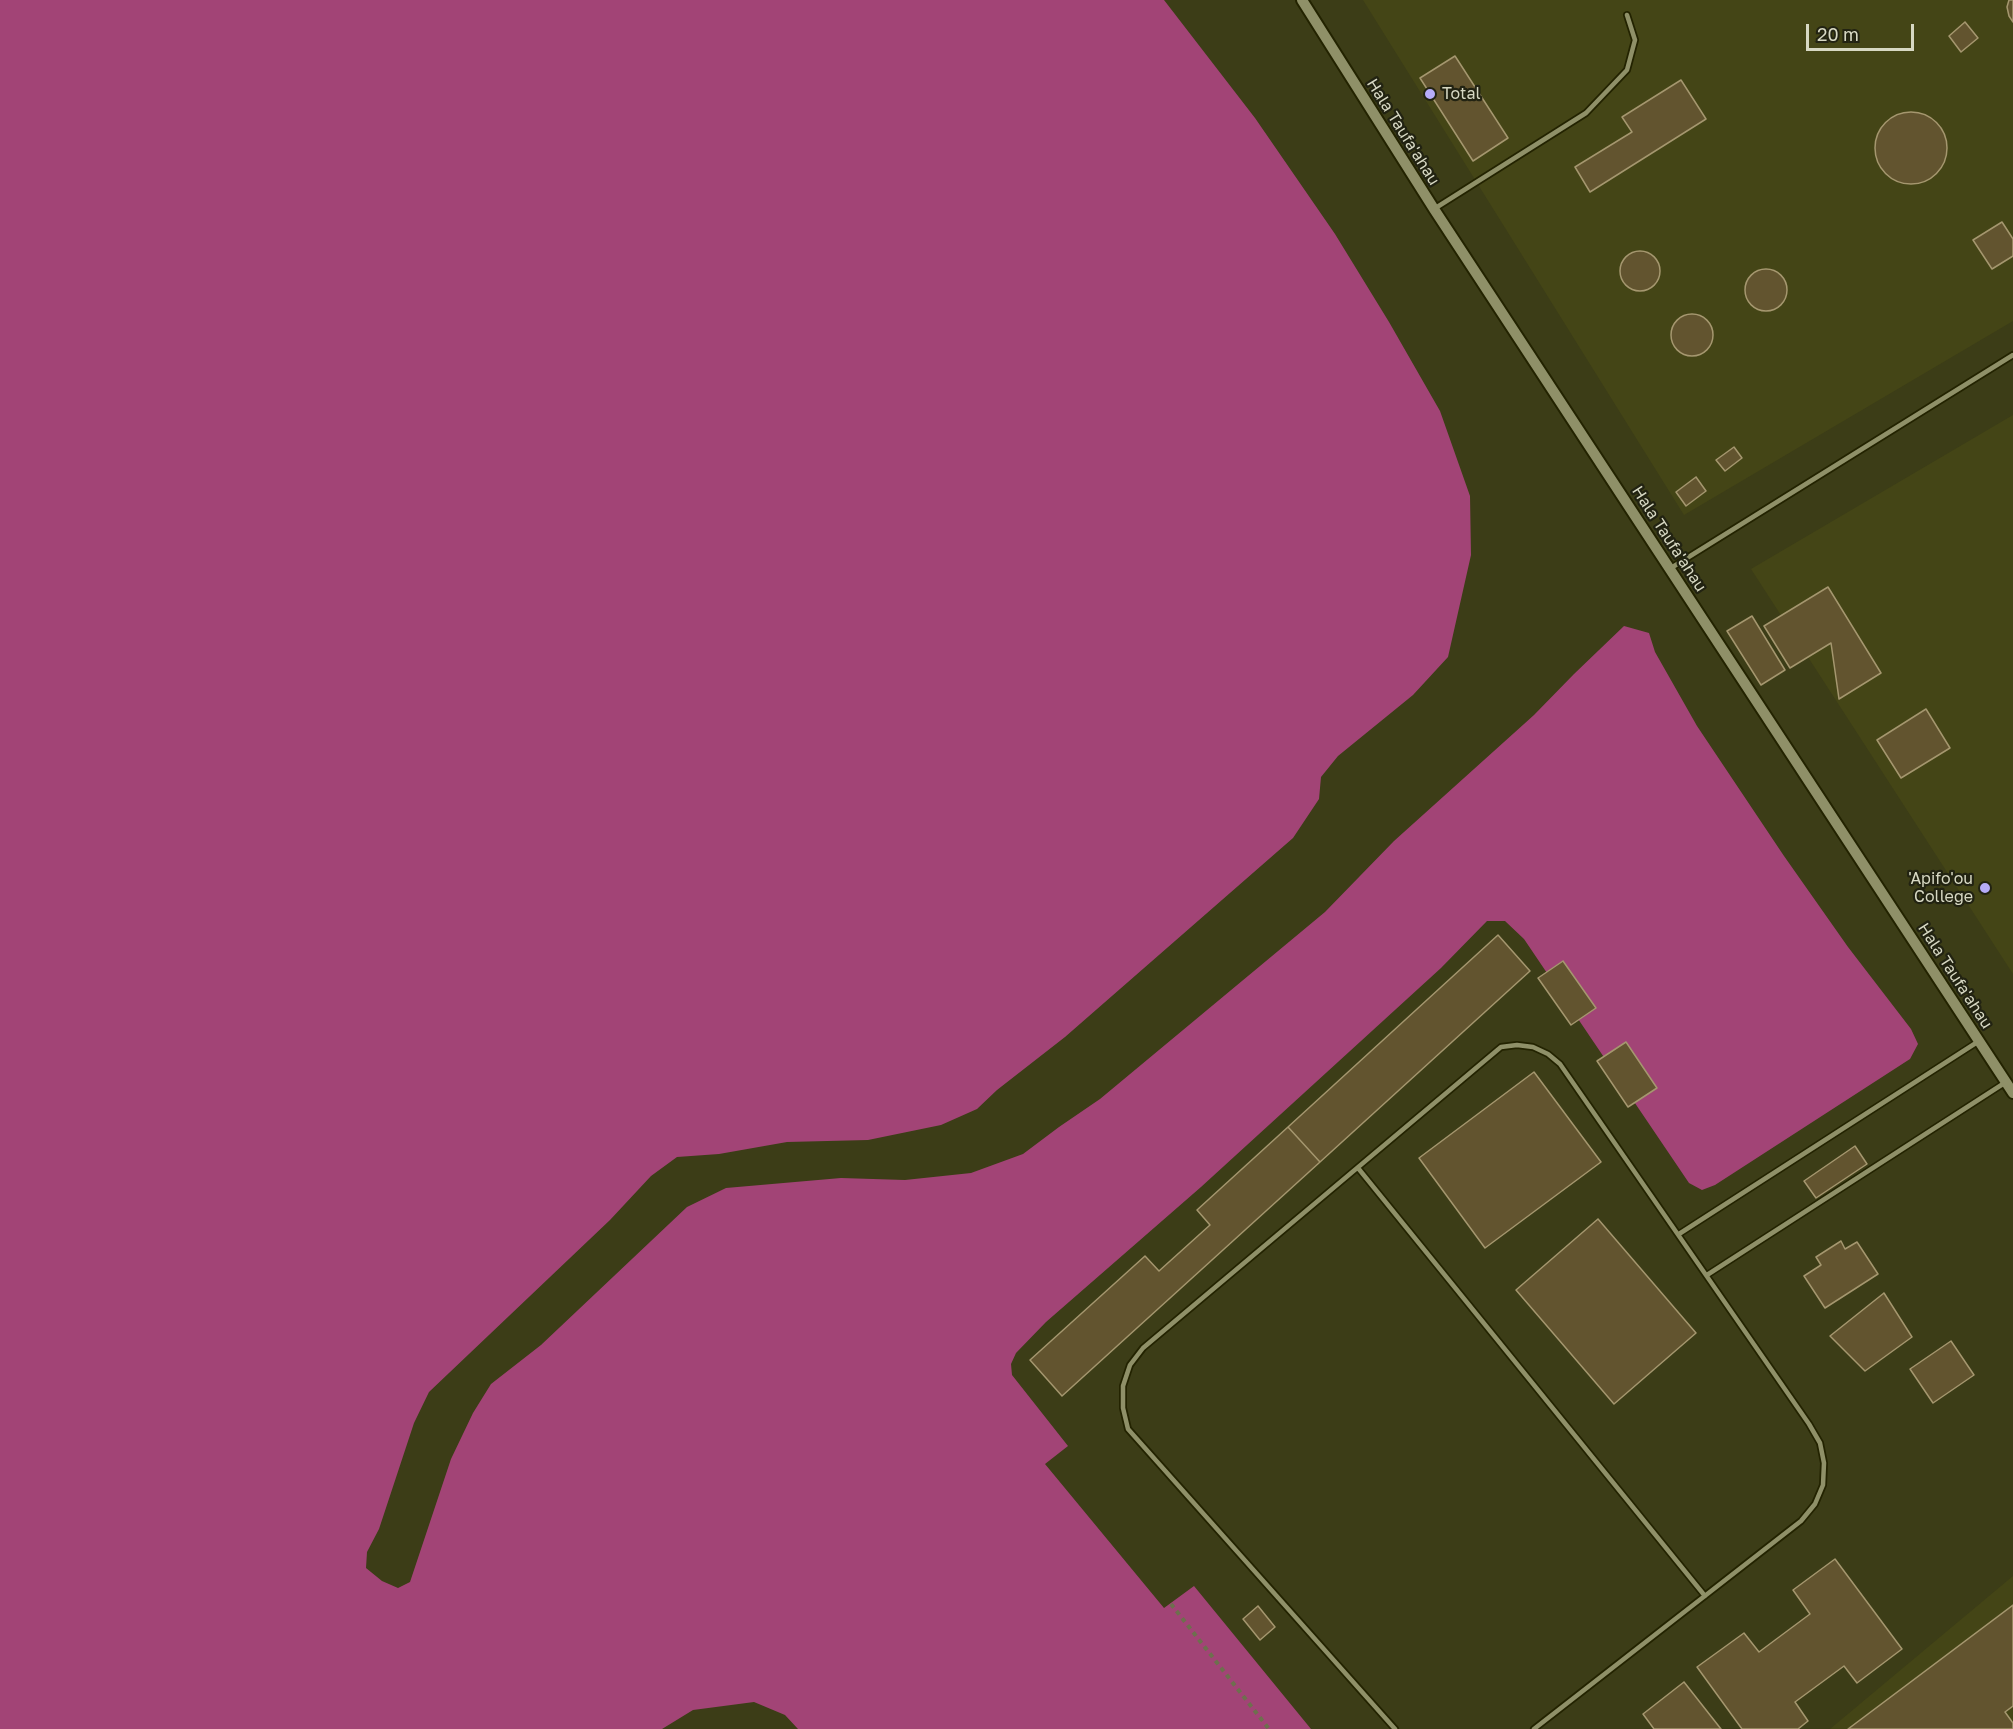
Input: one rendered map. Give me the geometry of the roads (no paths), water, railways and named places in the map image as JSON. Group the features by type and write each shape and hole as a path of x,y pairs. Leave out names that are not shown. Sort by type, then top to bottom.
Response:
{"street":[{"name":"Hala Taufa'ahau","path":"1302,0 1434,208 2013,1093"}],"lane":[{"path":"1434,208 1586,113 1627,70 1635,40 1627,15"},
{"path":"1671,568 2013,355"},
{"path":"1678,1234 1979,1041"},
{"path":"1395,1729 1128,1429 1123,1408 1123,1386 1131,1365 1143,1348 1501,1047 1517,1045 1533,1047 1548,1054 1560,1064 1809,1424 1820,1443 1824,1463 1823,1485 1815,1504 1801,1521 1534,1729"},
{"path":"1707,1275 2006,1082"},
{"path":"1358,1168 1706,1596"}],"place":[{"name":"Total","path":"1430,94"},
{"name":"'Apifo'ou College","path":"1985,888"}]}
